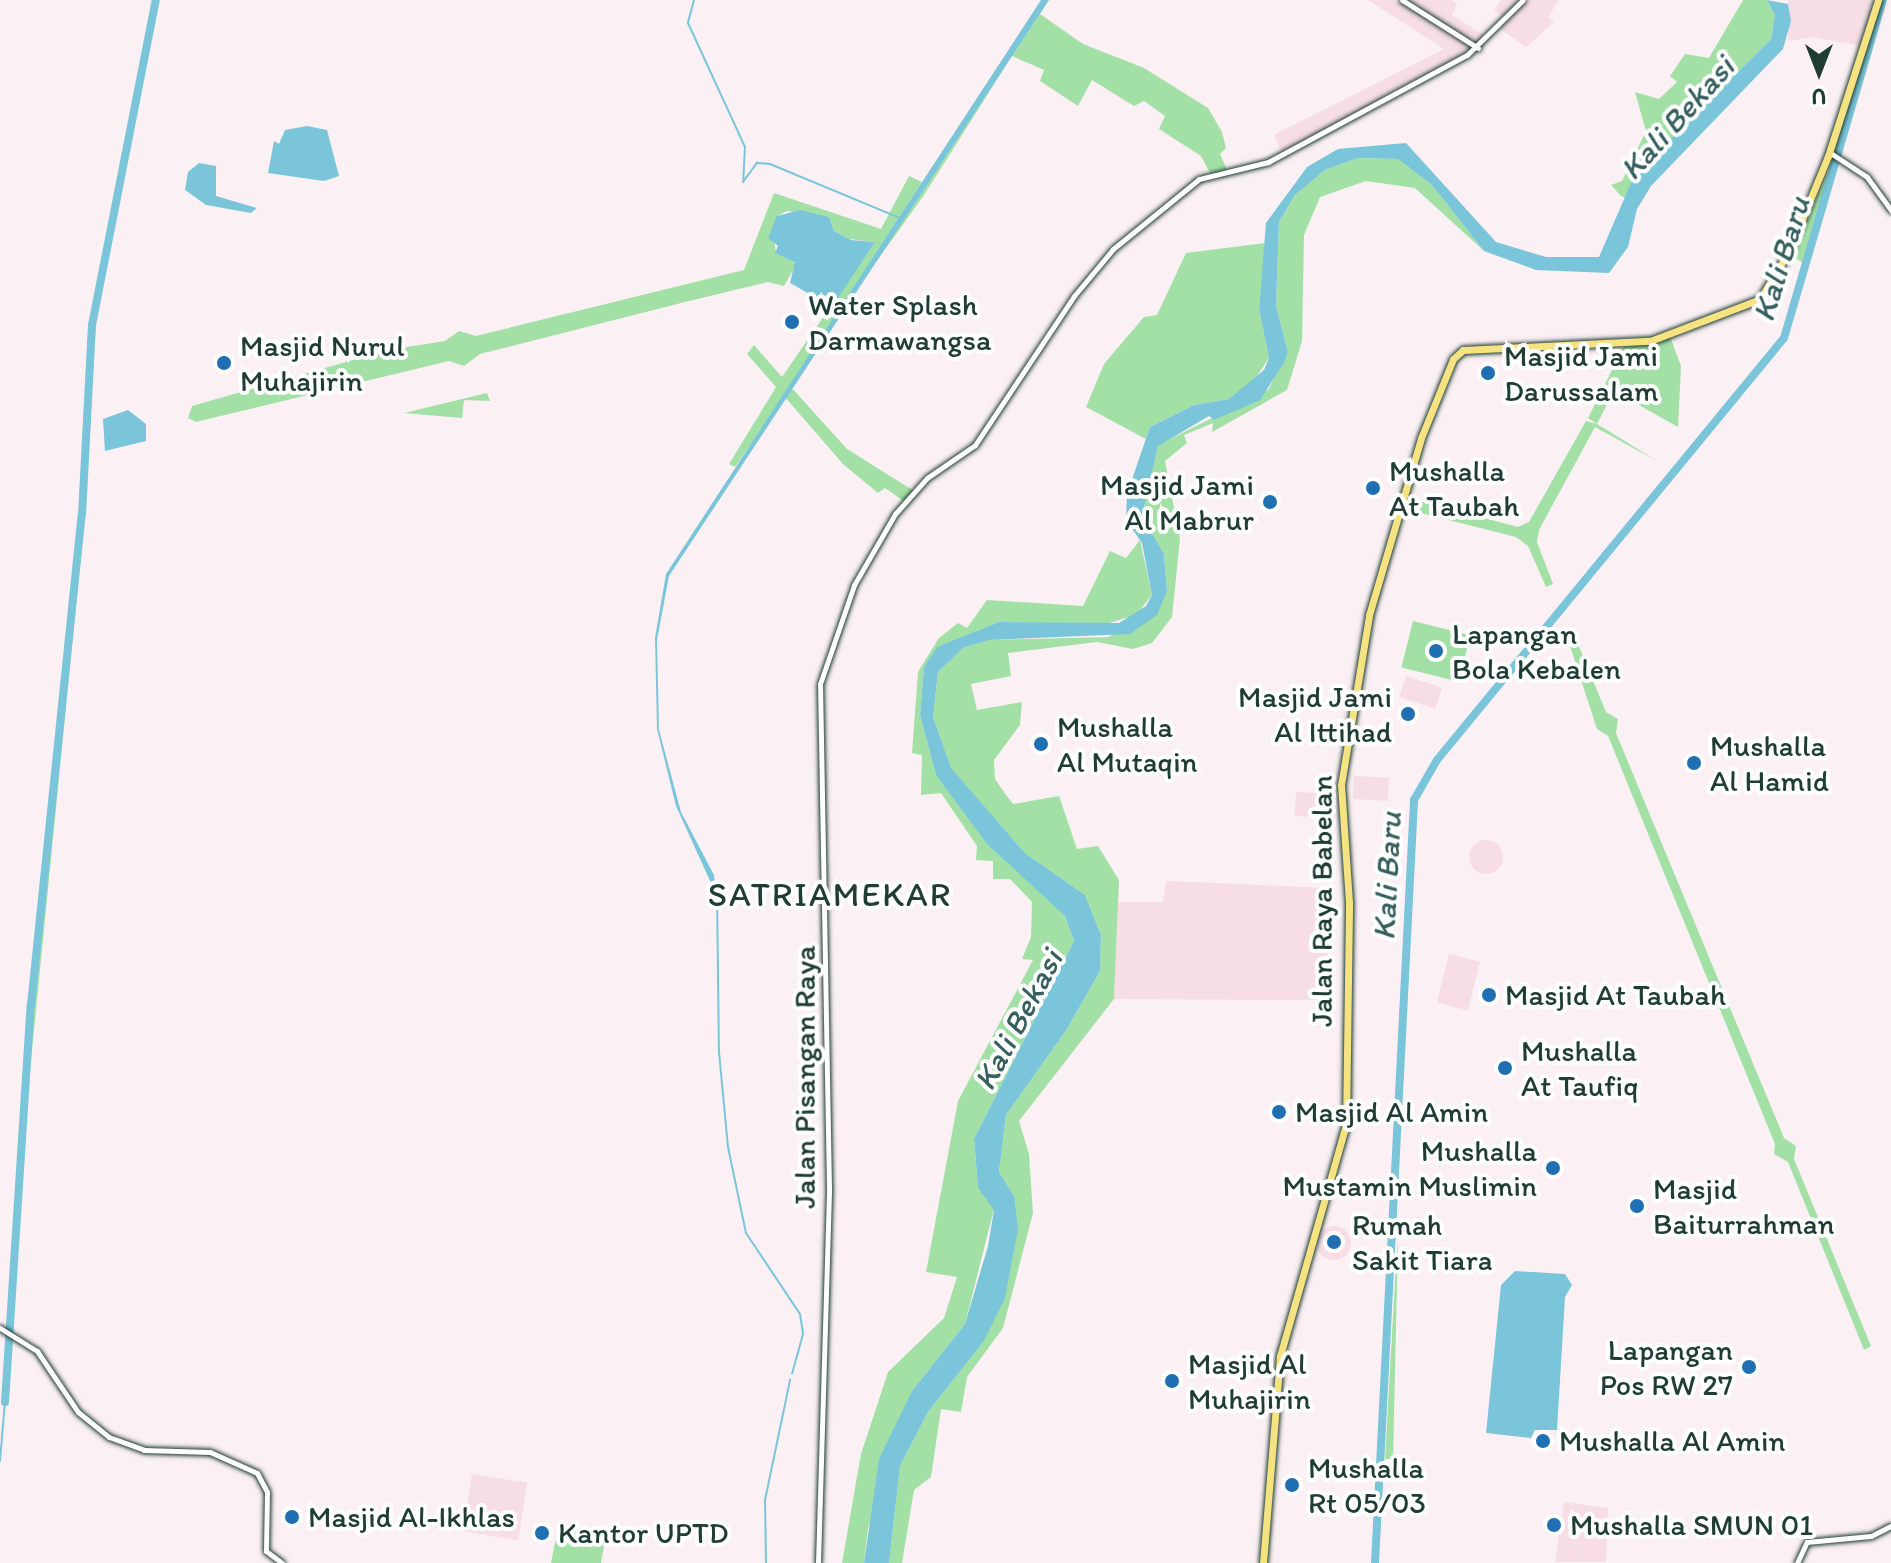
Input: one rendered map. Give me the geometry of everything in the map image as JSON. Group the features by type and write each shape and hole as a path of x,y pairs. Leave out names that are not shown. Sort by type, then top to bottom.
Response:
{"main road":[{"name":"Jalan Raya Babelan","path":"1263,1563 1282,1347 1346,1124 1349,902 1341,785 1369,615 1429,417 1453,359 1463,350 1650,341 1760,299 1789,251 1836,154 1878,0"}],"street":[{"path":"1402,0 1478,48"},
{"name":"Jalan Pisangan Raya","path":"818,1563 829,1188 820,684 860,571 914,491 975,445 1074,296 1113,249 1199,179 1210,173 1242,172 1268,162 1478,48 1523,0"},
{"path":"1836,154 1867,177 1891,210"},
{"path":"0,1328 37,1351 78,1412 109,1437 144,1450 210,1452 257,1473 267,1492 266,1551 282,1563"},
{"path":"1797,1563 1807,1542 1871,1536 1891,1526"}],"shaded area":[{"path":"1368,0 1452,0 1457,4 1452,15 1490,39 1283,155 1274,135 1444,49"},
{"path":"1501,0 1559,0 1548,17 1554,22 1526,47 1500,29 1507,19 1494,10"},
{"path":"1788,0 1873,0 1860,46 1812,37 1788,41"},
{"path":"1406,676 1442,688 1435,709 1399,697"},
{"path":"1354,776 1389,778 1388,801 1353,799"},
{"path":"1296,792 1336,794 1335,818 1295,816"},
{"path":"1486,840 1498,845 1503,857 1498,869 1486,874 1474,869 1469,857 1474,845"},
{"path":"1166,881 1327,888 1329,1000 1114,999 1118,902 1163,902"},
{"path":"1449,954 1480,962 1468,1010 1437,1003"},
{"name":"Rumah Sakit Tiara","path":"1334,1226 1346,1231 1351,1243 1346,1255 1334,1260 1322,1255 1317,1243 1322,1231"},
{"path":"472,1474 527,1483 518,1540 463,1531"},
{"path":"1564,1502 1608,1508 1606,1562 1555,1562"}],"green space":[{"path":"156,0 96,322 82,546 16,1212 31,1005 81,521 92,325"},
{"path":"1049,0 1040,14 1083,44 1144,68 1208,108 1222,132 1226,148 1220,154 1229,174 1210,173 1201,156 1159,129 1165,116 1144,101 1134,106 1092,80 1078,106 1040,81 1044,70 1012,56 924,195 869,272"},
{"path":"1743,0 1767,0 1775,15 1771,39 1634,177 1626,198 1621,196 1611,185 1622,181 1646,131 1635,92 1659,99 1677,82 1670,76 1685,54 1709,58"},
{"path":"1358,158 1398,159 1432,185 1484,251 1415,188 1366,181 1320,197 1304,235 1302,341 1287,390 1212,432 1213,423 1184,435 1187,443 1165,461 1180,539 1172,617 1152,643 1133,649 1097,642 1008,653 1011,676 971,684 977,710 1022,702 1020,725 994,760 995,779 1013,804 1059,796 1077,849 1098,846 1119,880 1114,999 1019,1121 1029,1154 1033,1213 1003,1328 967,1377 961,1412 941,1409 931,1477 914,1490 902,1563 889,1563 900,1466 928,1412 984,1341 1014,1196 999,1172 1006,1115 1067,1029 1100,971 1101,935 1085,895 1025,853 951,769 933,717 938,672 963,648 989,640 1109,637 1167,591 1164,554 1142,516 1158,445 1268,390 1288,352 1276,306 1279,222 1295,195 1325,170"},
{"path":"1834,158 1837,160 1804,263 1792,257"},
{"path":"909,176 922,182 790,386 847,449 914,491 905,502 885,488 878,493 843,464 784,396 735,467 729,464 776,387 747,354 754,345 782,377 875,242 849,239 834,231 829,217 787,211 777,216 774,241 776,252 790,256 796,265 784,286 768,282 689,301 480,354 464,366 449,361 196,422 188,418 192,406 388,350 445,341 459,331 476,336 744,270 774,193 881,229"},
{"path":"1265,243 1259,309 1269,358 1251,385 1229,399 1194,405 1150,427 1146,439 1086,407 1104,364 1144,317 1157,315 1186,253"},
{"path":"1669,334 1681,366 1678,427 1614,391 1597,424 1588,418 1626,342"},
{"path":"487,393 490,401 464,400 462,418 404,413"},
{"path":"1586,421 1597,424 1657,461 1595,427 1539,530 1537,542 1553,584 1546,587 1528,546 1516,537 1401,508 1404,497 1518,527 1529,522"},
{"path":"1140,540 1152,595 1136,615 1102,625 999,622 938,647 924,667 920,715 936,775 1065,916 1074,941 974,1139 978,1188 994,1209 965,1324 912,1391 868,1528 864,1563 842,1563 861,1454 888,1372 944,1318 957,1277 926,1272 958,1101 1033,960 1022,959 1031,937 1032,902 1010,879 993,879 993,861 976,860 977,846 941,793 921,795 922,755 912,753 918,672 939,638 958,623 967,628 987,600 1083,606 1110,551 1126,558"},
{"name":"Lapangan Bola Kebalen","path":"1413,621 1470,635 1459,682 1401,668"},
{"path":"1576,639 1606,712 1618,719 1616,733 1784,1138 1796,1146 1794,1159 1871,1346 1864,1350 1788,1162 1774,1154 1775,1144 1608,736 1597,729 1569,643"},
{"path":"1398,1239 1393,1459 1385,1459 1396,1264"},
{"path":"558,1527 606,1535 601,1563 551,1563"}],"water":[{"path":"1041,0 1049,0 669,576 657,640 659,730 681,812 714,875 716,894 676,806 657,729 655,638 666,574"},
{"path":"1767,0 1788,4 1791,21 1783,49 1651,186 1637,209 1628,247 1609,273 1536,270 1484,251 1432,185 1398,159 1358,158 1325,170 1295,195 1279,222 1276,306 1288,352 1284,363 1260,400 1214,420 1209,416 1158,446 1142,516 1164,554 1167,591 1157,615 1130,634 989,640 963,648 938,672 933,717 951,768 1025,853 1085,895 1101,935 1100,971 1067,1029 1006,1115 999,1172 1014,1196 1018,1229 1005,1298 984,1341 928,1412 900,1466 889,1563 864,1563 879,1459 912,1391 965,1324 988,1246 994,1210 978,1188 974,1139 1074,941 1065,916 987,844 936,775 920,715 924,667 937,647 999,622 1119,623 1146,606 1152,595 1142,543 1126,520 1127,494 1150,427 1194,405 1229,399 1264,370 1269,358 1259,309 1266,223 1307,167 1338,149 1406,143 1496,242 1546,257 1599,257 1634,176 1771,39 1775,15"},
{"path":"307,126 327,130 339,176 324,181 268,173 274,141 279,144 285,130"},
{"path":"199,163 216,166 216,196 257,208 251,213 206,205 185,190 188,172"},
{"path":"800,210 829,217 834,231 851,240 875,242 832,307 790,283 795,262 775,253 778,246 768,238 777,216"},
{"path":"128,410 146,424 146,441 105,451 103,419"},
{"path":"1515,1271 1565,1274 1572,1285 1565,1297 1557,1430 1535,1430 1531,1438 1486,1433 1501,1285"}],"waterway":[{"path":"5,1402 31,1005 82,515 92,325 156,0"},
{"path":"694,0 688,23 745,147 743,182 757,163 770,164 900,218"},
{"name":"Kali Baru","path":"1375,1563 1414,800 1437,760 1784,338 1883,0"},
{"path":"717,893 719,1052 728,1147 746,1233 800,1314 803,1334 792,1374"},
{"path":"766,1563 765,1500 790,1380"},
{"path":"0,1461 5,1402"}],"place":[{"name":"Water Splash Darmawangsa","path":"792,322"},
{"name":"Masjid Nurul Muhajirin","path":"224,363"},
{"name":"Masjid Jami Darussalam","path":"1488,373"},
{"name":"Mushalla At Taubah","path":"1373,488"},
{"name":"Masjid Jami Al Mabrur","path":"1270,502"},
{"name":"Lapangan Bola Kebalen","path":"1436,651"},
{"name":"Masjid Jami Al Ittihad","path":"1408,714"},
{"name":"Mushalla Al Mutaqin","path":"1041,744"},
{"name":"Mushalla Al Hamid","path":"1694,763"},
{"name":"Masjid At Taubah","path":"1489,995"},
{"name":"Mushalla At Taufiq","path":"1505,1068"},
{"name":"Masjid Al Amin","path":"1279,1112"},
{"name":"Mushalla Mustamin Muslimin","path":"1553,1168"},
{"name":"Masjid Baiturrahman","path":"1637,1206"},
{"name":"Rumah Sakit Tiara","path":"1334,1242"},
{"name":"Lapangan Pos RW 27","path":"1749,1367"},
{"name":"Masjid Al Muhajirin","path":"1172,1381"},
{"name":"Mushalla Al Amin","path":"1543,1441"},
{"name":"Mushalla Rt 05/03","path":"1292,1485"},
{"name":"Masjid Al-Ikhlas","path":"292,1517"},
{"name":"Mushalla SMUN 01","path":"1554,1525"},
{"name":"Kantor UPTD","path":"542,1533"}],"district":[{"name":"SATRIAMEKAR","path":"830,895"}],"water label":[{"name":"Kali Bekasi","path":"1677,118"},
{"name":"Kali Bekasi","path":"1018,1020"}]}
